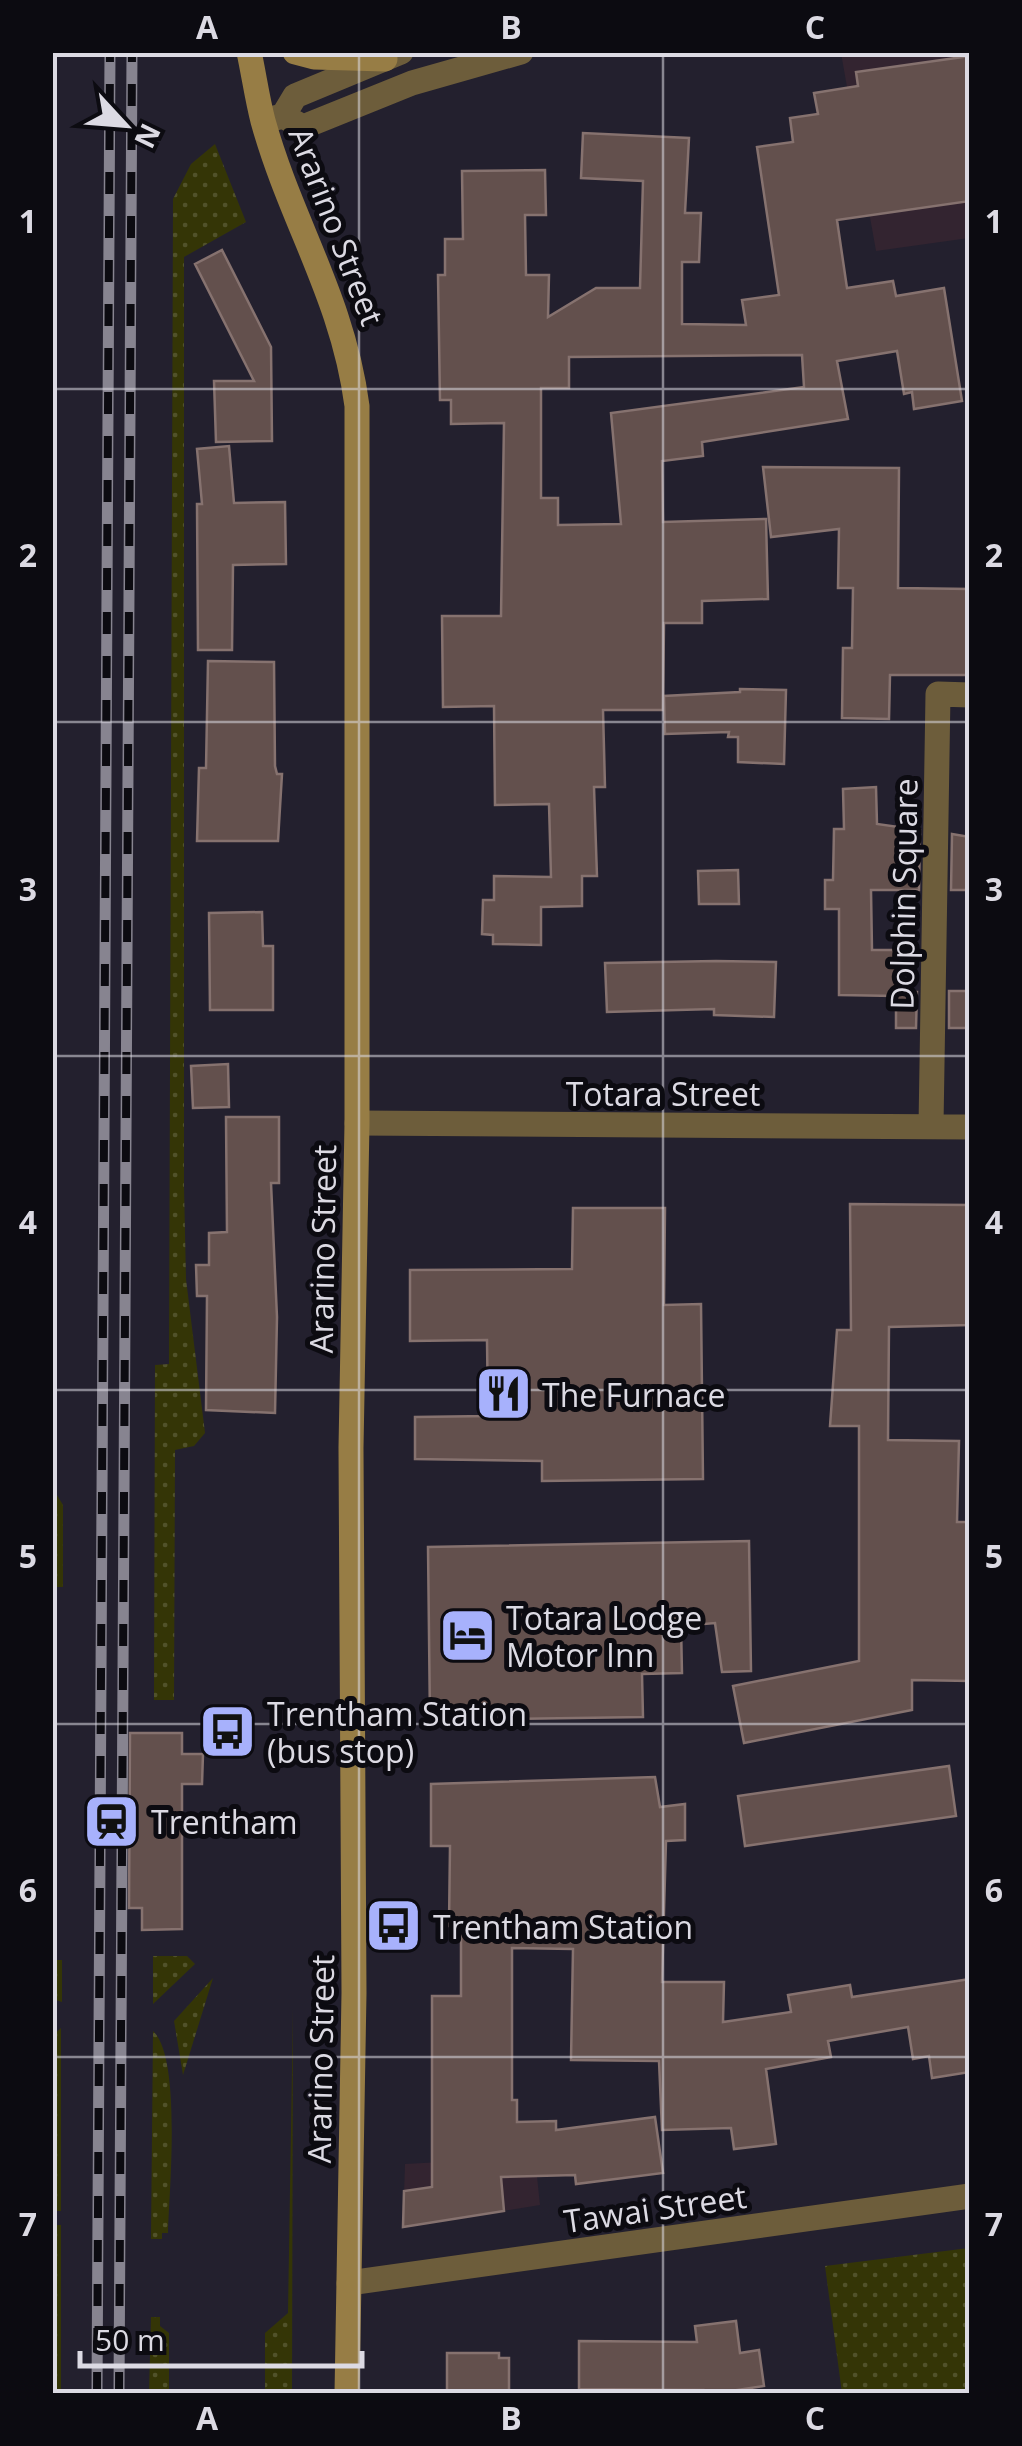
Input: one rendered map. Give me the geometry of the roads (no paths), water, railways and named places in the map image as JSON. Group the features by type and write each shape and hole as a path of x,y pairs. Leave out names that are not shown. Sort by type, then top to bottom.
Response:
{"street":[{"name":"Ararino Street","path":"249,52 336,307 351,358 357,406 357,1123 347,2394"},
{"path":"295,52 393,56"},
{"path":"393,56 295,96 273,118 303,127 412,84 521,52"},
{"name":"Dolphin Square","path":"931,1126 938,694 970,695"},
{"name":"Totara Street","path":"357,1123 970,1127"},
{"name":"Tawai Street","path":"348,2283 970,2196"}],"railway":[{"path":"97,2394 110,52"},
{"path":"119,2394 132,52"}],"place":[{"name":"The Furnace","path":"503,1394"},
{"name":"Totara Lodge Motor Inn","path":"467,1635"},
{"name":"Trentham Station (bus stop)","path":"228,1731"},
{"name":"Trentham","path":"112,1821"},
{"name":"Trentham Station","path":"394,1926"}]}
